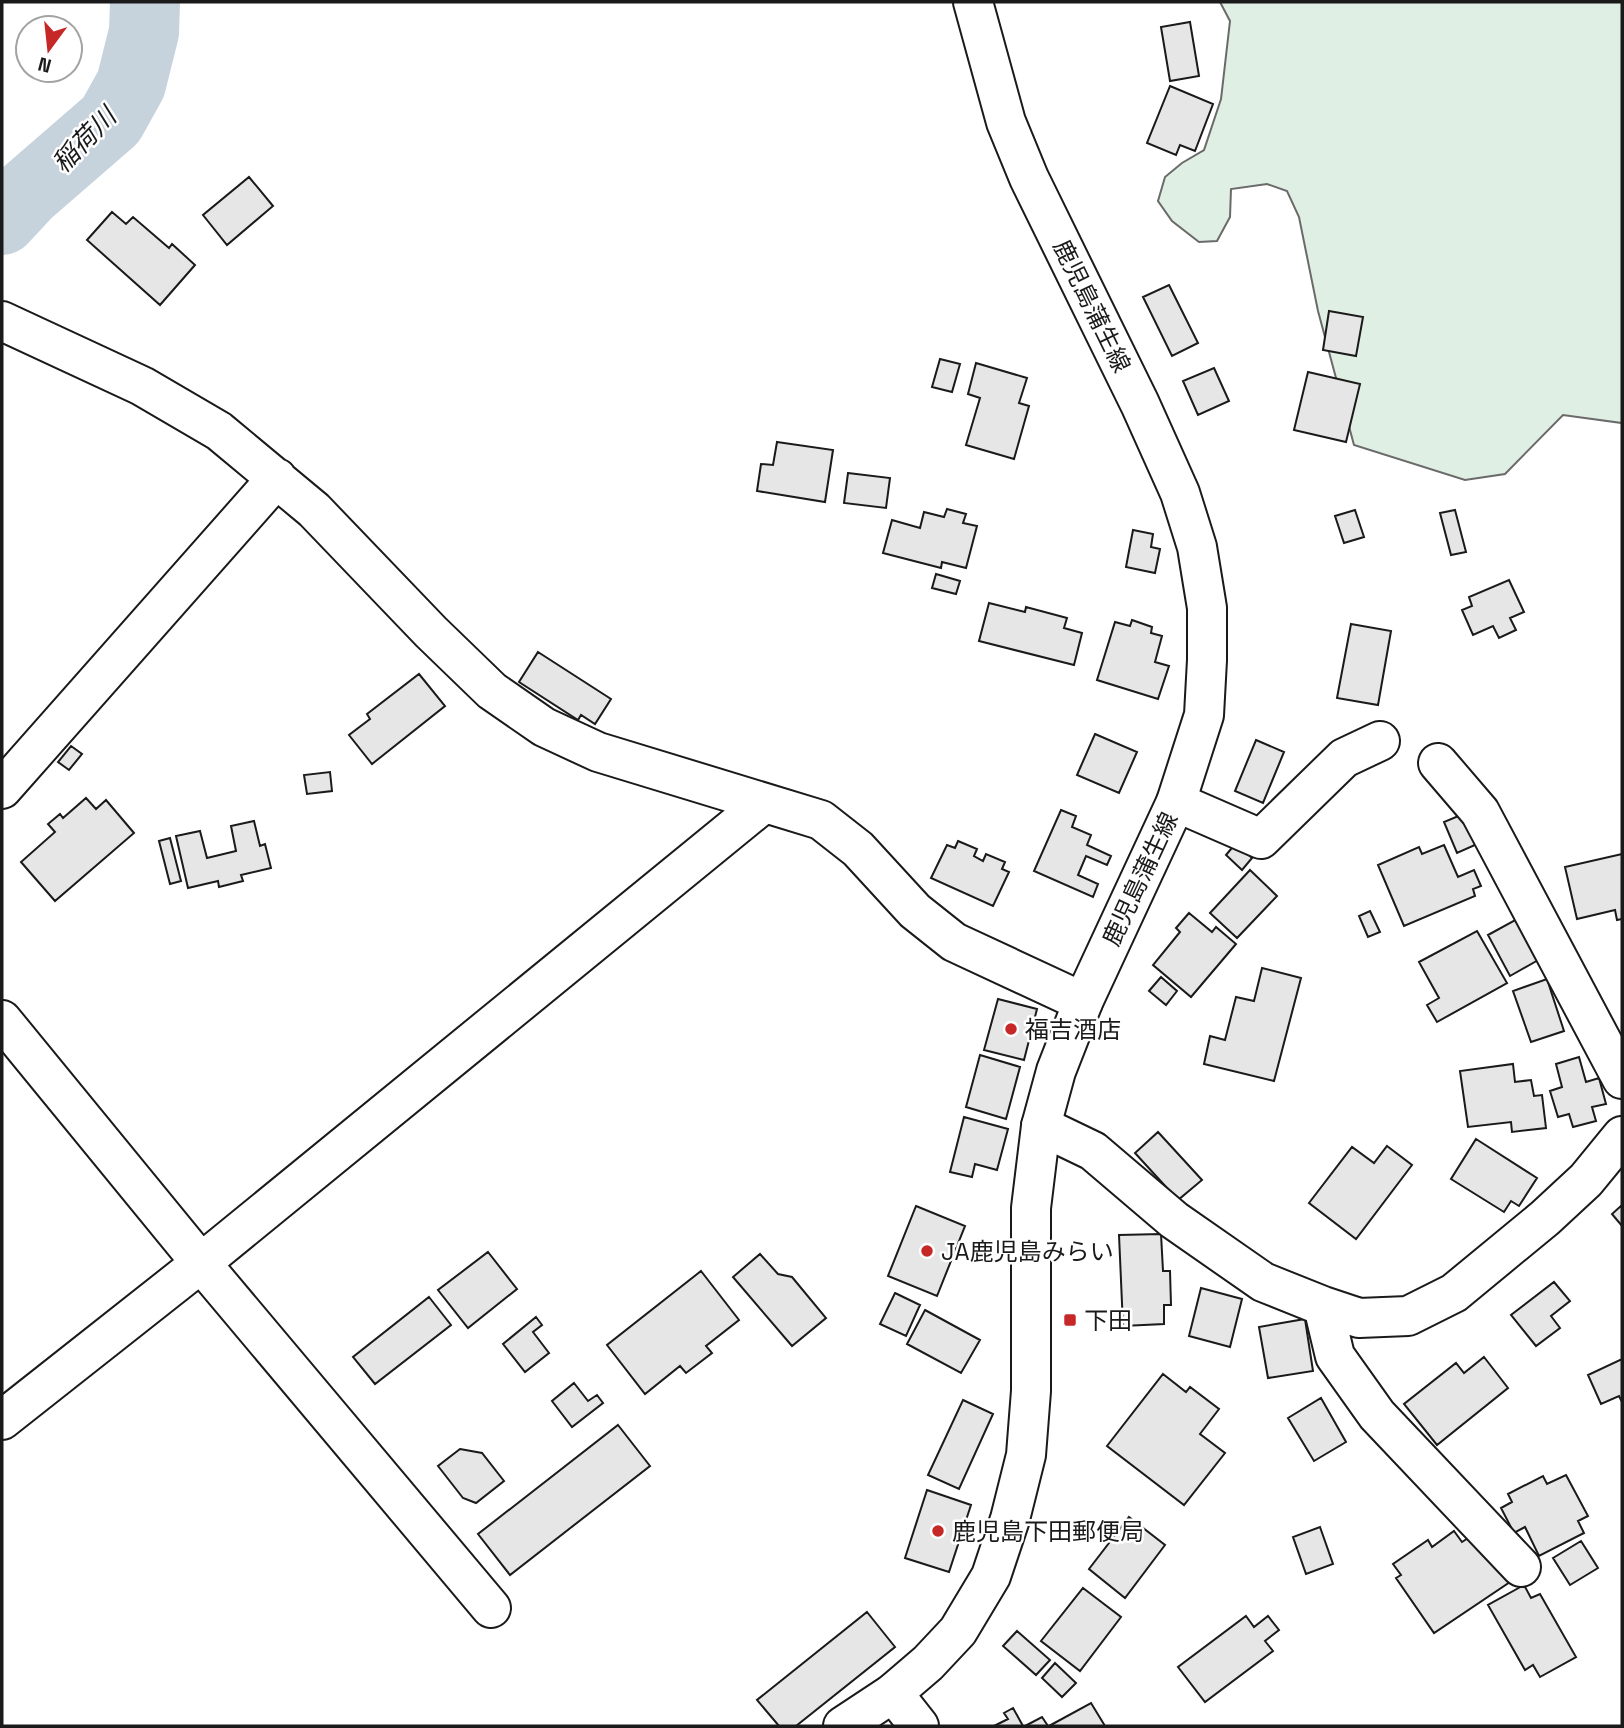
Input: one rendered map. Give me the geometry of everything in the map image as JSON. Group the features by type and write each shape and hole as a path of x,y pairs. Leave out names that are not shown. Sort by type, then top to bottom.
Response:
{"street":[{"name":"鹿児島蒲生線","path":"843,1726 893,1693 928,1663 958,1631 991,1576 1010,1519 1026,1455 1031,1391 1031,1208 1041,1126 1056,1071 1083,1002 1176,802 1204,715 1207,608 1197,547 1180,493 1015,144 1006,122 973,2"},
{"path":"2,321 142,386 219,431 314,510 431,632 492,691 544,727 598,752 821,820 858,849 915,911 954,942 1083,1002"},
{"path":"2,789 276,478"},
{"path":"1176,802 1261,839 1344,758 1380,741"},
{"path":"1438,763 1480,812 1622,1079"},
{"path":"2,1420 201,1263 764,803"},
{"path":"2,1020 201,1263 491,1608"},
{"path":"1041,1126 1093,1151 1174,1220 1263,1282 1359,1318 1408,1316 1454,1293 1545,1219 1586,1180 1622,1136"},
{"path":"1323,1306 1335,1356 1377,1415 1521,1567"},
{"path":"893,1693 919,1726"}],"green space":[{"path":"1220,2 1622,2 1622,423 1563,415 1505,474 1465,480 1354,445 1318,311 1299,217 1287,191 1267,184 1231,189 1230,217 1217,241 1199,242 1172,221 1158,201 1165,177 1204,150 1221,99 1230,21"}],"building":[{"path":"1190,22 1199,76 1170,81 1161,27"},
{"path":"1170,86 1213,104 1195,151 1180,145 1176,155 1147,143"},
{"path":"249,177 273,206 227,245 203,215"},
{"path":"112,212 126,224 133,217 169,248 172,244 195,265 160,305 87,240"},
{"path":"1169,285 1198,343 1172,356 1143,297"},
{"path":"1329,311 1363,317 1356,356 1323,350"},
{"path":"940,359 960,364 952,392 932,387"},
{"path":"976,363 1027,378 1019,403 1029,406 1014,459 966,445 980,398 968,394"},
{"path":"1214,368 1229,401 1198,415 1183,381"},
{"path":"1308,372 1360,384 1346,442 1294,430"},
{"path":"777,442 833,450 825,502 757,491 761,464 773,465"},
{"path":"848,473 890,478 886,508 844,503"},
{"path":"947,509 966,514 963,523 977,526 966,568 942,562 941,568 883,553 892,520 920,528 924,512 944,517"},
{"path":"1355,510 1364,537 1344,543 1335,516"},
{"path":"1455,510 1466,552 1451,555 1440,513"},
{"path":"1133,530 1153,534 1151,547 1160,549 1155,573 1126,567"},
{"path":"936,574 960,581 956,594 932,588"},
{"path":"1509,580 1524,612 1510,618 1516,630 1499,638 1493,626 1473,635 1462,610 1472,606 1469,597"},
{"path":"989,603 1025,612 1026,607 1067,618 1064,628 1082,633 1074,665 979,641"},
{"path":"1132,620 1152,627 1151,633 1162,636 1155,662 1169,666 1158,699 1097,680 1115,622 1130,626"},
{"path":"1351,624 1391,631 1378,705 1337,698"},
{"path":"538,652 611,699 595,724 581,715 578,720 519,682"},
{"path":"419,674 445,706 372,764 349,735 370,719 367,714"},
{"path":"1095,734 1137,752 1119,793 1077,775"},
{"path":"1256,740 1284,752 1263,803 1235,791"},
{"path":"71,746 82,754 69,770 58,762"},
{"path":"330,772 332,791 307,794 304,775"},
{"path":"86,798 96,809 106,800 134,833 55,901 21,862 55,832 48,824 60,814 63,818"},
{"path":"1061,810 1076,816 1072,827 1091,835 1087,845 1111,856 1107,865 1086,856 1078,875 1098,884 1093,897 1034,871"},
{"path":"1463,814 1475,845 1457,853 1444,822"},
{"path":"254,821 260,846 265,844 271,868 241,875 243,881 219,887 218,881 188,888 176,836 200,831 207,858 236,851 231,826"},
{"path":"170,838 181,881 170,884 159,841"},
{"path":"958,841 977,849 974,856 983,861 986,854 1005,862 1002,869 1009,872 993,906 931,878 947,845 955,848"},
{"path":"1236,843 1252,858 1242,870 1226,855"},
{"path":"1444,845 1458,877 1474,870 1481,886 1473,889 1475,896 1404,926 1378,865 1419,847 1422,854"},
{"path":"1622,854 1622,919 1617,920 1615,910 1577,919 1565,867"},
{"path":"1250,870 1277,896 1237,938 1210,913"},
{"path":"1370,911 1380,932 1368,937 1359,916"},
{"path":"1189,913 1212,932 1216,927 1236,944 1191,997 1153,965 1180,932 1176,928"},
{"path":"1517,919 1540,959 1510,976 1488,935"},
{"path":"1477,931 1507,983 1437,1022 1427,1005 1439,998 1419,962"},
{"path":"1262,968 1301,978 1274,1081 1204,1064 1210,1036 1225,1040 1236,997 1254,1001"},
{"path":"1161,977 1177,991 1166,1005 1149,991"},
{"path":"1547,979 1564,1031 1531,1042 1513,991"},
{"name":"福吉酒店","path":"998,999 1037,1009 1024,1060 984,1050"},
{"path":"980,1055 1020,1067 1006,1119 966,1107"},
{"path":"1579,1057 1586,1082 1599,1078 1606,1104 1592,1107 1596,1121 1573,1127 1569,1114 1558,1117 1550,1091 1562,1087 1556,1064"},
{"path":"1513,1064 1515,1082 1531,1080 1534,1096 1542,1095 1546,1128 1512,1132 1511,1122 1468,1127 1460,1071"},
{"path":"964,1117 1008,1129 997,1170 975,1164 972,1177 950,1172"},
{"path":"1158,1132 1202,1180 1178,1200 1135,1153"},
{"path":"1476,1139 1537,1178 1519,1206 1511,1201 1504,1212 1451,1179"},
{"path":"1387,1146 1412,1165 1356,1239 1309,1203 1352,1147 1374,1163"},
{"path":"1622,1205 1622,1226 1612,1214"},
{"name":"JA鹿児島みらい","path":"916,1206 965,1226 937,1296 888,1276"},
{"path":"1161,1234 1163,1271 1170,1271 1171,1305 1164,1305 1164,1324 1123,1326 1119,1235"},
{"path":"488,1252 517,1289 468,1328 438,1290"},
{"path":"760,1254 778,1274 792,1277 826,1318 792,1346 733,1277"},
{"path":"701,1271 739,1320 706,1346 712,1353 686,1373 680,1366 645,1394 607,1345"},
{"path":"1554,1282 1570,1301 1551,1316 1560,1328 1536,1346 1511,1315"},
{"path":"1201,1288 1242,1299 1230,1347 1189,1336"},
{"path":"895,1293 920,1305 906,1336 880,1324"},
{"path":"429,1297 451,1325 375,1384 353,1357"},
{"path":"925,1310 980,1340 961,1373 907,1344"},
{"path":"536,1317 542,1325 533,1332 549,1353 525,1372 503,1344"},
{"path":"1305,1319 1313,1371 1268,1378 1259,1327"},
{"path":"1484,1357 1508,1388 1437,1445 1404,1404 1456,1363 1464,1373"},
{"path":"1622,1359 1622,1402 1619,1396 1601,1404 1588,1375"},
{"path":"1163,1374 1186,1392 1190,1387 1219,1409 1200,1434 1225,1453 1184,1505 1107,1446"},
{"path":"574,1383 588,1401 597,1395 603,1403 572,1427 552,1401"},
{"path":"1321,1398 1346,1442 1314,1461 1288,1418"},
{"path":"963,1400 993,1414 959,1489 928,1475"},
{"path":"618,1425 650,1466 510,1575 478,1534"},
{"path":"460,1449 482,1453 504,1481 476,1503 463,1498 438,1466"},
{"path":"1566,1475 1588,1516 1578,1521 1584,1533 1539,1556 1525,1527 1514,1533 1501,1508 1512,1502 1508,1494 1543,1476 1547,1484"},
{"name":"鹿児島下田郵便局","path":"927,1490 971,1505 949,1572 905,1558"},
{"path":"1129,1517 1165,1545 1125,1598 1089,1569"},
{"path":"1320,1527 1333,1564 1306,1574 1293,1537"},
{"path":"1454,1531 1462,1542 1476,1533 1510,1582 1434,1633 1396,1578 1401,1575 1393,1564 1428,1540 1432,1547"},
{"path":"1581,1541 1598,1568 1570,1585 1553,1558"},
{"path":"1524,1585 1531,1598 1540,1594 1576,1657 1540,1677 1533,1665 1525,1670 1488,1605"},
{"path":"1083,1588 1121,1617 1080,1671 1041,1641"},
{"path":"867,1612 895,1647 796,1726 779,1726 757,1700"},
{"path":"1246,1616 1254,1627 1268,1616 1279,1630 1265,1641 1273,1651 1205,1702 1178,1667"},
{"path":"1017,1631 1050,1660 1036,1675 1003,1646"},
{"path":"1055,1663 1076,1683 1062,1697 1042,1678"},
{"path":"1091,1703 1105,1726 1049,1726"},
{"path":"1013,1708 1023,1726 994,1726 1008,1719 1004,1713"},
{"path":"1042,1717 1048,1726 1025,1726"}],"waterway":[{"name":"稲荷川","path":"2,220 28,192 111,120 131,84 144,32 145,2"}],"place":[{"name":"福吉酒店","path":"1011,1029"},
{"name":"JA鹿児島みらい","path":"927,1251"},
{"name":"下田","path":"1070,1320"},
{"name":"鹿児島下田郵便局","path":"938,1531"}]}
